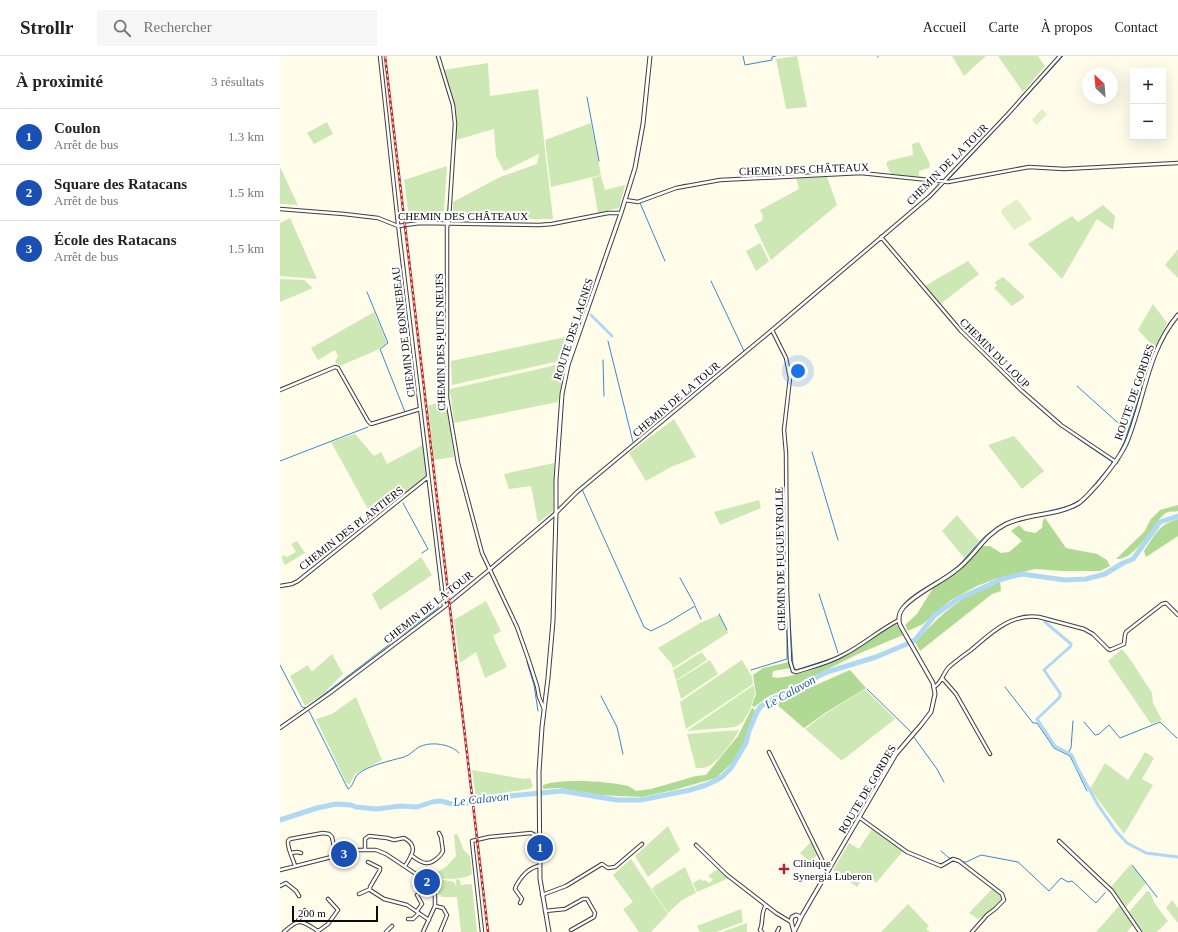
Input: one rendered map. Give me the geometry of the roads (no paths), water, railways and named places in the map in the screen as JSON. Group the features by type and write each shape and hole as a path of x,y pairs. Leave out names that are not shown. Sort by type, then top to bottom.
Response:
{"street":[{"name":"CHEMIN DE BONNEBEAU","path":"380,56 398,226 444,607"},
{"name":"CHEMIN DES PUITS NEUFS","path":"438,56 453,105 455,124 448,224 447,398 458,463 482,554 517,628 532,668 539,698 544,709"},
{"name":"ROUTE DES LAGNES","path":"549,932 542,895 538,784 541,739 554,621 556,468 564,382 568,365 621,213 635,168 643,124 650,56"},
{"name":"CHEMIN DE LA TOUR","path":"280,728 330,693 444,607 556,513 577,492 930,196 1007,115 1060,56"},
{"name":"CHEMIN DES CHÂTEAUX","path":"625,200 638,202 676,188 720,180 860,173 943,182 963,180 1036,166 1064,168 1178,163"},
{"name":"CHEMIN DES CHÂTEAUX","path":"280,209 378,218 398,226 420,224 540,225 612,212 621,213"},
{"name":"CHEMIN DU LOUP","path":"881,237 960,330 1021,390 1061,425 1116,462"},
{"name":"ROUTE DE GORDES","path":"798,924 896,754 931,712 934,701 934,687 932,679 902,630 899,620 901,611 906,604 956,571 982,542 997,529 1019,519 1064,509 1079,503 1085,498 1116,462 1126,444 1157,350 1178,315"},
{"name":"CHEMIN DE FUGUEYROLLE","path":"772,330 786,358 790,378 784,430 786,453 787,590 790,661 793,670 796,672 838,658 883,628 899,620"},
{"path":"280,390 335,367 338,368 371,424 420,409"},
{"name":"CHEMIN DES PLANTIERS","path":"280,586 292,584 298,580 429,477"},
{"path":"934,687 939,684 948,668 1000,626 1025,617 1039,617 1084,628 1108,650 1110,650 1124,644 1124,635 1126,632 1162,604 1166,603 1169,605 1178,615"},
{"path":"942,678 956,694 990,754"},
{"path":"769,752 826,868 829,870"},
{"path":"860,818 907,852 915,856 941,866 949,860 953,859 960,861 1002,894 1004,900 987,915 972,932"},
{"path":"295,866 287,846 290,839 326,833 329,834 332,837 336,856"},
{"path":"412,855 424,863 440,856 443,851 439,833"},
{"path":"482,932 472,841 531,833 535,835 537,841 540,842"},
{"path":"365,850 365,839 370,836 394,840 404,838 411,843 412,851 412,855 405,866"},
{"path":"1059,841 1112,891 1140,932"},
{"path":"542,895 566,886 602,864 608,868 615,867 642,844"},
{"path":"696,845 724,873 784,918 792,923 798,924 794,932"},
{"path":"280,870 365,850 381,852 405,866 431,886 435,897 435,906 423,932"},
{"path":"291,853 301,853"},
{"path":"359,894 370,889 380,870 380,868 368,862"},
{"path":"520,903 522,899 515,889 516,886 530,869 534,866 540,866"},
{"path":"280,886 286,883 296,891 299,896"},
{"path":"370,889 384,899 401,903 429,920"},
{"path":"408,919 413,919 422,904 417,895"},
{"path":"284,932 293,923 297,922 304,923 318,932 328,924 338,910 328,899"},
{"path":"545,911 565,909 583,899 587,899 595,913 595,916 572,930"},
{"path":"762,932 760,930 762,925 762,912 766,905"},
{"path":"435,906 443,908 447,915 440,932"},
{"path":"297,922 305,910"},
{"path":"784,918 792,917 806,911"},
{"path":"796,915 800,919"},
{"path":"792,917 794,932"},
{"path":"386,932 392,926"},
{"path":"777,932 779,928"}],"waterway":[{"path":"743,56 745,65 772,60 772,57 776,56"},
{"path":"950,178 1063,56"},
{"path":"587,97 599,161"},
{"path":"679,186 686,184"},
{"path":"638,200 672,188"},
{"path":"640,203 665,261"},
{"path":"711,281 744,351"},
{"path":"367,292 388,343 380,349 405,412"},
{"path":"591,315 612,336"},
{"path":"961,329 972,341"},
{"path":"608,341 633,442"},
{"path":"988,355 1022,390"},
{"path":"603,360 604,396"},
{"path":"1116,459 1125,440 1151,361"},
{"path":"1077,386 1127,431"},
{"path":"1021,391 1053,420 1111,461 1112,463 1087,494"},
{"path":"280,461 368,427"},
{"path":"812,452 838,540"},
{"path":"1114,459 1120,460"},
{"path":"580,488 581,487 644,627 651,631 695,606 701,619"},
{"path":"558,509 570,497"},
{"path":"1036,514 1069,506 1082,499"},
{"path":"403,503 428,549 422,553"},
{"path":"539,526 554,512"},
{"name":"Le Calavon","path":"280,820 317,808 336,804 377,809 400,806 417,807 432,802 441,801 455,805 509,796 562,791 617,800 641,800 690,790 706,785 723,776 731,768 746,743 757,712 761,706 769,701 827,672 876,657 915,640 935,615 958,599 1002,579 1022,574 1065,580 1086,579 1105,574 1133,559 1160,522 1178,516"},
{"path":"932,584 958,566 983,538 994,529 1001,526"},
{"path":"680,578 695,605"},
{"path":"280,665 302,707 306,708 438,608 441,595 440,589"},
{"path":"819,594 838,653"},
{"path":"789,606 793,666 796,670 836,657"},
{"path":"719,614 727,630"},
{"path":"751,670 787,659 787,620"},
{"path":"1045,622 1071,644 1071,646 1044,670 1060,693 1060,697 1037,719 1055,746 1072,755 1098,805 1116,831 1127,843 1146,853 1178,857"},
{"path":"527,662 534,685 538,711"},
{"path":"1005,687 1033,723 1037,723 1054,748 1070,756 1087,791"},
{"path":"867,689 912,733"},
{"path":"601,696 617,727 623,754"},
{"path":"280,726 305,709"},
{"path":"309,711 348,789 356,776 368,768 406,756 424,745 440,744 451,747 459,753"},
{"path":"1068,753 1071,748 1073,721"},
{"path":"1084,722 1095,735 1099,734 1109,725 1120,738 1160,722 1177,738"},
{"path":"913,736 937,769 944,782"},
{"path":"941,851 949,858 954,858"},
{"path":"962,862 966,862 981,855 1018,862 1049,891 1061,878 1068,882 1072,881 1096,903 1105,893"},
{"path":"1132,865 1157,897"}],"railway":[{"path":"385,56 488,932"}],"place":[{"name":"Coulon","path":"540,848"},
{"name":"École des Ratacans","path":"344,854"},
{"name":"Clinique Synergia Luberon","path":"784,869"},
{"name":"Square des Ratacans","path":"427,882"}]}
